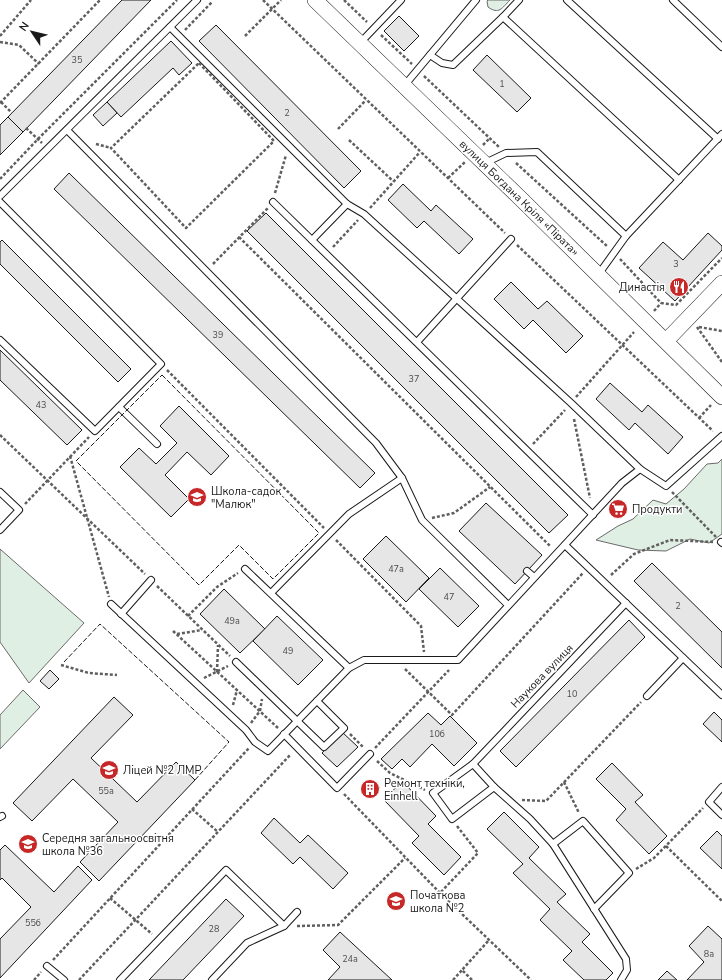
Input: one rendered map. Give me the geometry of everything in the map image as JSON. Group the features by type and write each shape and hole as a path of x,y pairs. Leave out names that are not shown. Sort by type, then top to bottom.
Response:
{"street":[{"name":"вулиця Богдана Кріля «Пірата»","path":"315,0 484,163 666,341 721,397"},
{"path":"666,341 722,283"}],"lane":[{"path":"0,196 197,0"},
{"path":"360,43 401,0"},
{"path":"404,86 476,0"},
{"path":"430,55 442,63 453,65 519,0"},
{"path":"567,0 720,136 626,236 598,275"},
{"path":"673,0 722,47"},
{"path":"503,17 679,180"},
{"path":"170,27 347,204 364,214 571,403 640,469 666,486 721,437"},
{"path":"67,130 207,270 376,443 402,478 422,520 508,606"},
{"path":"484,163 506,153 537,152 626,236"},
{"path":"0,202 161,364 95,431 0,340"},
{"path":"273,202 593,515"},
{"path":"312,240 347,204"},
{"path":"417,342 511,238"},
{"path":"119,407 157,444"},
{"path":"111,604 246,730 255,742 268,751 349,668 364,660 458,660 622,483 640,469"},
{"path":"271,593 349,514 402,478"},
{"path":"0,492 19,510 0,530"},
{"path":"565,545 722,696"},
{"path":"245,569 349,668"},
{"path":"527,570 534,577"},
{"path":"121,614 151,580"},
{"name":"Наукова вулиця","path":"433,793 473,764 626,603"},
{"path":"647,696 683,658"},
{"path":"236,662 324,747 344,728 317,701"},
{"path":"284,734 337,788 370,754"},
{"path":"473,764 494,786 530,819 553,844 626,959 627,970 620,980"},
{"path":"433,793 452,819 494,786"},
{"path":"722,787 709,802 722,815"},
{"path":"553,844 583,821 629,873 594,908"},
{"path":"120,980 226,870 284,926"},
{"path":"212,980 247,943 284,926 298,912"},
{"path":"47,966 64,980"}],"path":[{"path":"0,36 31,0"},
{"path":"12,113 0,102 39,64 100,0"},
{"path":"0,179 177,0"},
{"path":"263,0 622,345 721,437"},
{"path":"245,36 281,0"},
{"path":"179,36 212,2"},
{"path":"0,42 19,46 39,64"},
{"path":"96,144 111,148 186,228 274,141 199,63 111,148"},
{"path":"338,129 366,100"},
{"path":"26,128 48,149"},
{"path":"349,140 393,181"},
{"path":"207,270 273,202 288,146"},
{"path":"327,254 420,152"},
{"path":"239,237 557,553"},
{"path":"654,311 661,303 676,305 722,258"},
{"path":"722,331 697,326 722,362"},
{"path":"527,450 634,332"},
{"path":"161,364 421,626 425,660"},
{"path":"699,418 721,397"},
{"path":"571,403 593,515"},
{"path":"19,510 95,431"},
{"path":"0,435 236,662"},
{"path":"70,456 111,604"},
{"path":"666,486 722,543"},
{"path":"422,520 454,513 490,487"},
{"path":"604,581 634,554 670,540 722,543"},
{"path":"395,660 452,715 589,567"},
{"path":"188,616 217,587 245,569"},
{"path":"177,634 203,630"},
{"path":"173,631 284,734"},
{"path":"217,672 218,645"},
{"path":"370,754 458,660"},
{"path":"61,665 89,673 117,676"},
{"path":"194,682 217,672"},
{"path":"230,715 237,690"},
{"path":"508,799 546,801 647,696"},
{"path":"246,730 260,711"},
{"path":"344,728 390,773 433,793"},
{"path":"34,980 255,742"},
{"path":"79,980 297,747"},
{"path":"564,782 583,821"},
{"path":"337,788 440,893 531,980"},
{"path":"629,873 654,858 709,802"},
{"path":"192,809 218,832"},
{"path":"440,893 478,853 452,819"},
{"path":"666,846 722,900"},
{"path":"284,926 338,925 405,858"},
{"path":"110,898 159,940"},
{"path":"454,980 489,940"},
{"path":"462,970 472,980"}],"green space":[{"path":"488,0 510,0 500,10 495,10 488,7"},
{"path":"722,459 722,534 709,543 690,539 666,551 638,550 596,540 618,526 633,519 653,500 666,504 684,489 707,464 718,463"},
{"path":"0,549 84,623 29,683 0,642"},
{"path":"23,690 40,707 0,749 0,715"}],"building":[{"path":"122,0 151,0 23,132 8,117"},
{"path":"399,16 419,36 404,51 384,31"},
{"path":"216,25 361,171 344,188 199,41"},
{"path":"171,41 192,63 179,75 173,68 121,117 107,102"},
{"path":"487,55 531,98 517,112 473,70"},
{"path":"107,102 117,113 103,126 93,115"},
{"path":"8,117 23,132 0,155 0,125"},
{"path":"69,173 375,473 360,488 54,189"},
{"path":"403,184 431,211 436,205 473,239 459,254 424,221 417,228 388,200"},
{"path":"266,213 568,515 549,533 247,231"},
{"path":"708,233 722,246 722,250 675,301 639,268 663,242 683,260"},
{"path":"2,240 131,369 118,382 0,264 0,242"},
{"path":"511,282 538,309 547,301 583,336 566,353 533,320 524,329 494,299"},
{"path":"0,350 82,430 67,445 0,380"},
{"path":"610,383 642,412 648,405 683,437 668,454 635,423 629,430 596,399"},
{"path":"179,406 229,456 211,475 187,452 165,475 189,499 171,517 120,467 139,448 156,464 177,443 160,426"},
{"path":"486,503 542,555 515,584 459,531"},
{"path":"386,536 429,578 406,602 363,559"},
{"path":"652,563 722,632 722,668 634,581"},
{"path":"440,568 479,606 458,627 419,589"},
{"path":"224,589 265,629 240,653 200,614"},
{"path":"277,616 323,660 298,685 253,641"},
{"path":"629,620 645,637 516,767 500,751"},
{"path":"50,670 59,679 49,689 40,681"},
{"path":"114,697 133,715 91,758 137,802 176,762 195,780 99,881 80,862 118,822 73,779 32,821 13,803"},
{"path":"714,712 722,720 722,742 703,724"},
{"path":"428,713 441,725 450,716 477,743 454,766 432,744 410,767 402,759 392,769 381,759"},
{"path":"342,732 358,747 337,767 322,753"},
{"path":"612,763 643,795 635,802 667,836 649,854 616,820 626,809 596,779"},
{"name":"Ремонт техніки, Einhell","path":"371,780 380,788 369,798 361,790"},
{"path":"402,781 436,816 428,824 461,857 444,875 412,843 419,836 384,800"},
{"path":"504,812 539,847 529,858 566,894 557,902 590,934 582,942 613,973 606,980 584,980 563,960 572,951 540,920 550,909 513,873 523,864 487,829"},
{"path":"274,818 300,843 308,835 348,873 333,889 300,857 293,864 261,833"},
{"path":"717,831 722,836 722,869 700,848"},
{"path":"5,845 54,892 78,866 92,880 0,978 0,939 31,907 2,878 0,880 0,850"},
{"path":"226,899 244,916 183,980 149,980"},
{"path":"708,926 722,939 722,980 687,980 704,962 689,946"},
{"path":"340,932 392,980 328,980 340,967 323,950"},
{"path":"667,971 677,980 658,980"}],"fence":[{"path":"162,375 319,533 273,579 239,545 199,585 76,461 162,375"},
{"path":"64,662 100,624 229,742 195,780"}],"place":[{"name":"Династія","path":"679,287"},
{"name":"Школа-садок \"Малюк\"","path":"197,497"},
{"name":"Продукти","path":"618,509"},
{"name":"Ліцей №2 ЛМР","path":"109,770"},
{"name":"Ремонт техніки, Einhell","path":"370,789"},
{"name":"Середня загальноосвітня школа №36","path":"28,844"},
{"name":"Початкова школа №2","path":"396,901"}]}
